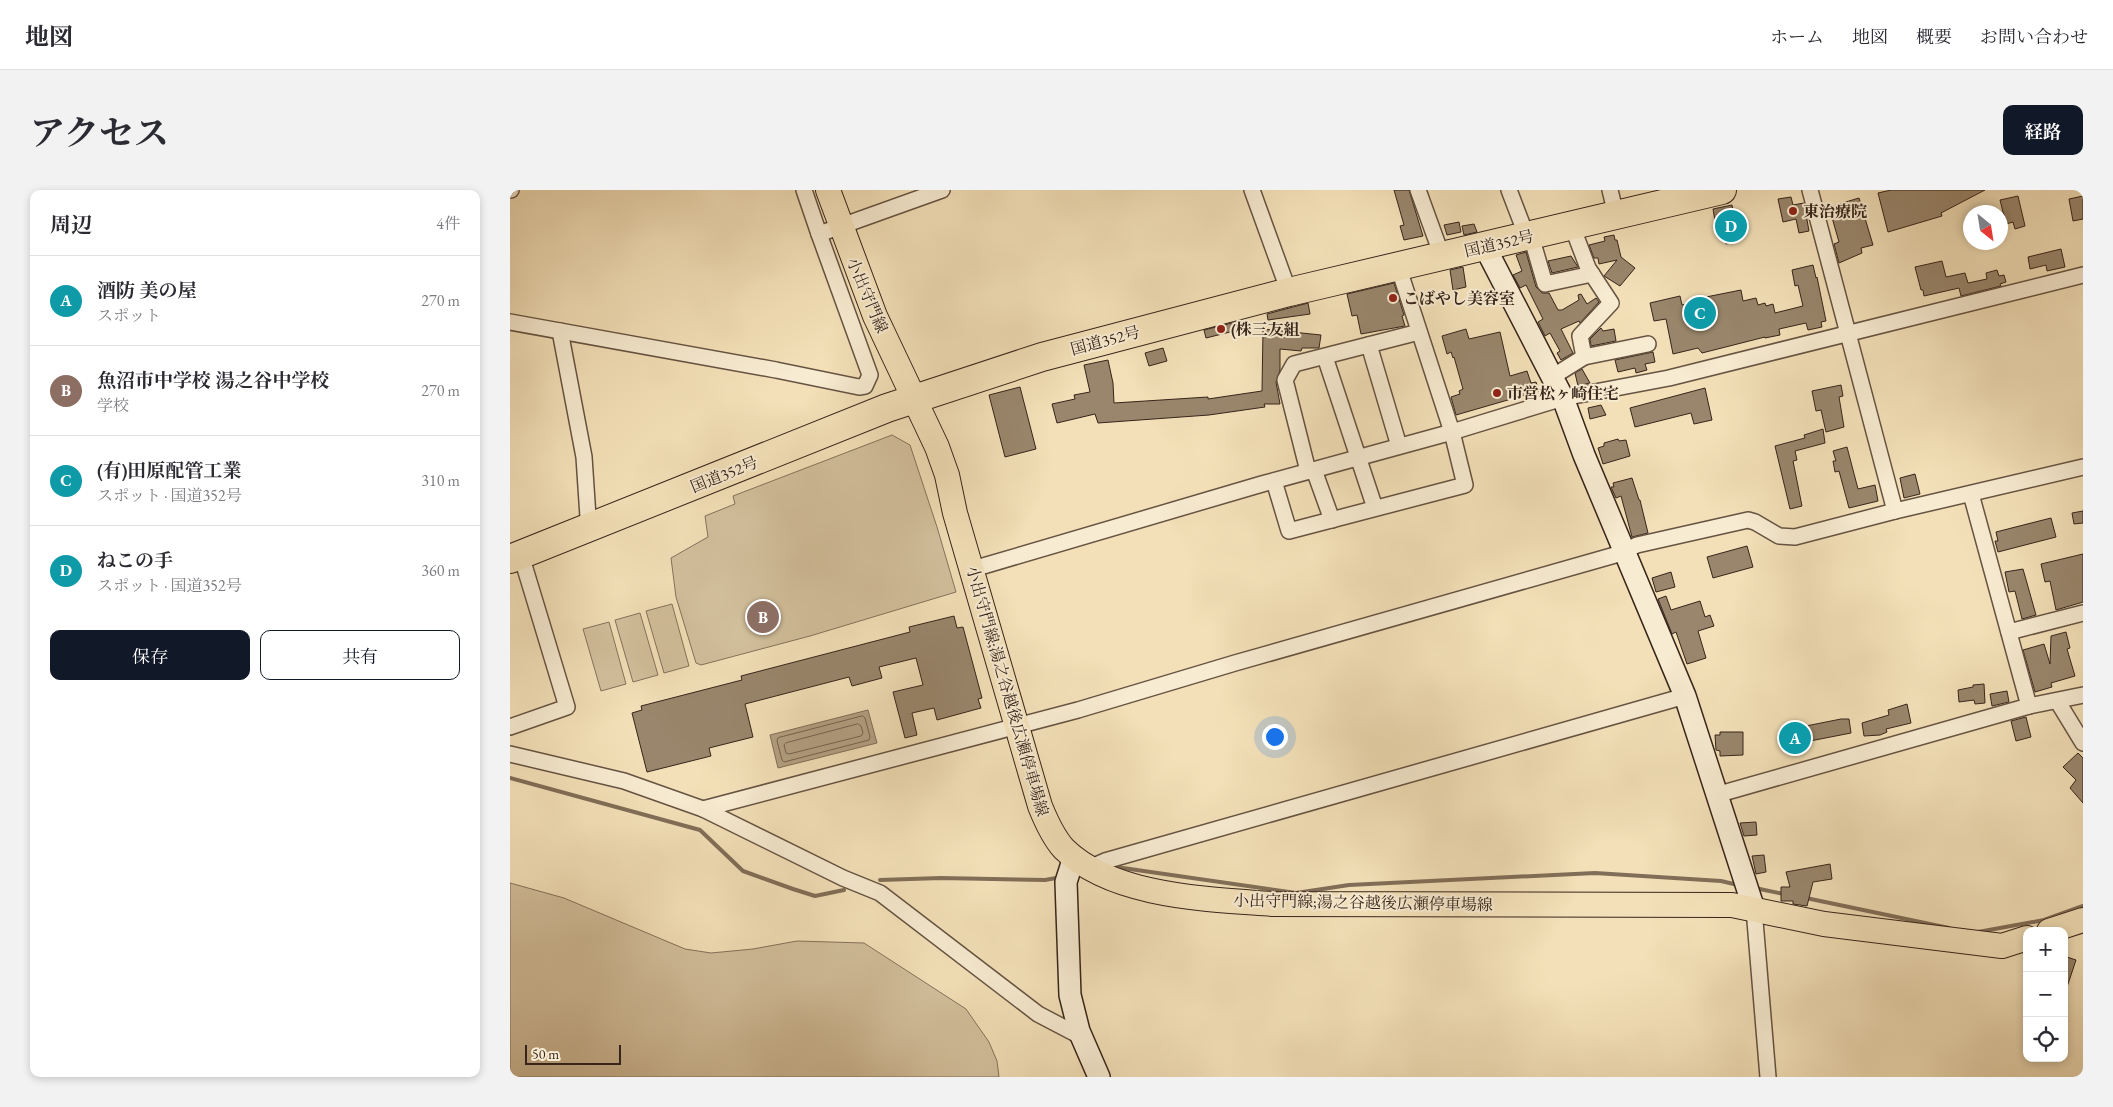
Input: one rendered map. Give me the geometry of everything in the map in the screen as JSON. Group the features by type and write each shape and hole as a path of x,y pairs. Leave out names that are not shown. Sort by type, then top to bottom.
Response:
{"highway":[{"name":"国道352号","path":"514,557 914,398 1042,357 1289,292 1572,226 1613,203 1722,190"}],"main road":[{"name":"小出守門線","path":"828,190 830,231 875,316 914,398"},
{"name":"小出守門線;湯之谷越後広瀬停車場線","path":"914,398 947,475 955,513 973,569 1016,727 1047,824 1064,849 1093,871 1123,883 1165,892 1207,899 1272,904 1732,905 1824,924 2002,946 2023,939"},
{"path":"2061,927 2083,920"}],"street":[{"path":"510,322 612,339 860,388 865,386 870,375 830,231 804,190"},
{"path":"830,231 942,190"},
{"path":"1252,190 1289,292"},
{"path":"1418,190 1442,256"},
{"path":"1510,190 1529,236 1545,284 1592,274"},
{"path":"1810,190 1895,511"},
{"path":"1572,226 1588,268 1611,303 1580,336 1584,357"},
{"path":"1485,247 1563,398 1584,456 1685,696 1754,909 1768,1077"},
{"path":"1274,481 1289,531 1465,485 1452,432 1398,266"},
{"path":"973,569 1274,481 1452,432 1563,398 1669,378 2083,275"},
{"path":"560,331 584,457 588,517 591,528"},
{"path":"1332,520 1311,471 1285,380 1294,364 1419,332"},
{"path":"1552,377 1584,357 1648,344"},
{"path":"1368,346 1399,446"},
{"path":"1325,357 1375,508"},
{"path":"703,809 1016,727 1615,556 1637,545 1748,520 1779,536 1795,537 1895,511 2083,467"},
{"path":"1971,494 2029,706"},
{"path":"510,727 567,707 524,565 514,557"},
{"path":"2009,632 2083,613"},
{"path":"1716,795 2029,706 2058,702 2083,695"},
{"path":"1093,871 1096,865 1105,861 1685,696"},
{"path":"2058,702 2083,744"},
{"path":"510,754 560,764 624,781 703,809 843,878 880,893 1038,1014 1082,1037"},
{"path":"1074,857 1066,882 1070,995 1082,1037 1099,1077"}],"shaded area":[{"path":"892,435 910,445 956,592 810,636 701,665 696,663 676,597 671,558 708,537 705,516 735,504 733,496"},
{"path":"672,604 689,666 664,673 646,611"},
{"path":"640,613 658,675 633,682 615,620"},
{"path":"609,622 626,684 601,691 583,629"},
{"path":"510,883 564,898 685,949 711,953 753,949 797,941 864,943 966,1009 989,1042 997,1061 999,1077 510,1077"}],"water":[{"path":"868,710 877,743 778,768 770,735"}],"building":[{"path":"1394,190 1409,190 1423,236 1404,240 1400,226 1404,225"},
{"path":"1891,190 1985,190 1941,213 1942,216 1888,232 1878,193"},
{"path":"2018,196 2025,226 2015,229 2013,222 2008,223 2008,205 2001,205 2000,200"},
{"path":"2083,196 2083,219 2073,221 2069,199"},
{"name":"東治療院","path":"1791,197 1793,205 1804,203 1809,231 1799,233 1796,219 1783,222 1778,199"},
{"path":"1859,198 1873,245 1861,248 1862,253 1839,263 1834,244 1839,242 1829,207"},
{"path":"1732,205 1739,241 1726,244 1722,226 1716,227 1713,209"},
{"path":"1459,222 1461,232 1447,235 1444,225"},
{"path":"1474,224 1477,232 1464,235 1462,226"},
{"path":"1614,235 1621,257 1635,268 1620,286 1604,276 1617,260 1599,264 1598,258 1594,258 1589,245 1605,241 1604,237"},
{"path":"2061,249 2065,267 2047,271 2046,265 2030,269 2028,257"},
{"path":"1526,252 1536,287 1542,293 1549,293 1558,310 1562,310 1579,300 1578,295 1581,294 1587,304 1596,298 1599,302 1580,323 1579,321 1561,329 1573,353 1561,360 1557,353 1560,351 1550,333 1545,336 1538,322 1543,319 1526,285 1520,288 1513,275 1522,271 1516,255"},
{"path":"1571,256 1578,267 1552,273 1548,261"},
{"path":"1942,261 1946,277 1965,273 1968,283 1987,279 1986,273 1997,270 1999,276 2004,275 2006,282 2000,284 2001,286 1961,296 1959,288 1924,296 1915,267"},
{"path":"1813,265 1826,321 1821,322 1822,327 1808,330 1806,323 1779,329 1780,335 1702,353 1698,348 1673,354 1666,319 1654,321 1650,303 1680,296 1682,305 1701,301 1701,298 1741,290 1743,301 1756,298 1758,305 1765,303 1766,306 1773,304 1775,313 1803,306 1798,285 1795,286 1792,270"},
{"path":"1463,267 1466,287 1453,290 1450,270"},
{"path":"1394,283 1404,315 1402,316 1405,326 1361,334 1357,315 1352,316 1347,294"},
{"path":"1308,303 1310,314 1268,320 1267,314"},
{"name":"(株三友組","path":"1236,322 1238,330 1206,338 1204,330"},
{"path":"1601,328 1603,331 1614,329 1616,341 1591,346 1590,339"},
{"path":"1263,329 1321,335 1319,348 1302,348 1301,351 1280,349 1280,370 1276,382 1280,404 1264,404 1265,407 1209,415 1098,423 1095,414 1057,423 1052,404 1075,399 1074,395 1090,392 1084,365 1108,360 1113,383 1114,403 1208,397 1208,399 1262,391"},
{"path":"1466,329 1469,339 1500,332 1510,376 1527,371 1531,383 1536,382 1539,391 1456,415 1451,397 1460,394 1459,391 1463,389 1454,357 1451,352 1447,354 1442,336"},
{"path":"1163,348 1167,361 1149,366 1145,353"},
{"path":"1653,352 1655,362 1645,364 1647,370 1636,373 1635,368 1618,372 1615,360"},
{"path":"1582,369 1590,383 1578,386 1575,373"},
{"path":"1841,385 1843,396 1839,397 1844,427 1826,432 1821,410 1816,411 1812,391"},
{"path":"1020,387 1036,449 1005,457 989,395"},
{"path":"1705,388 1712,420 1694,424 1691,413 1635,427 1630,408"},
{"path":"1601,405 1606,415 1590,419 1588,408"},
{"path":"1823,429 1825,443 1795,451 1797,460 1793,461 1802,506 1790,509 1775,446 1805,438 1804,435"},
{"path":"1618,439 1619,441 1626,440 1630,456 1603,464 1598,448 1604,446 1604,443"},
{"path":"1847,447 1858,489 1875,485 1878,501 1849,508 1839,471 1835,472 1833,461 1836,461 1833,451"},
{"path":"1915,474 1920,494 1904,498 1900,478"},
{"path":"1632,478 1640,500 1648,533 1632,537 1621,496 1616,498 1611,487 1614,487 1613,483"},
{"path":"2083,511 2083,523 2074,524 2072,513"},
{"path":"2051,518 2056,537 1998,552 1995,541 1998,541 1996,532"},
{"path":"1747,546 1753,567 1713,578 1707,557"},
{"path":"2083,554 2083,602 2056,610 2050,581 2045,582 2041,564"},
{"path":"2023,569 2036,615 2022,619 2015,591 2009,592 2005,572"},
{"path":"1671,572 1675,587 1656,592 1652,578"},
{"path":"1666,596 1671,610 1700,601 1705,617 1710,615 1714,626 1698,631 1706,658 1687,664 1676,632 1672,634 1658,599"},
{"path":"954,616 957,628 963,627 982,698 978,699 981,708 937,720 934,708 912,713 917,735 905,738 893,692 923,685 916,658 879,667 882,678 852,686 849,677 745,704 753,737 709,748 711,756 647,772 632,713 642,710 641,706 742,680 741,676 910,632 909,627"},
{"path":"2066,632 2070,648 2067,649 2075,676 2051,683 2052,687 2035,692 2023,650 2044,644 2050,664 2051,636"},
{"path":"1984,684 1985,703 1975,704 1974,700 1959,702 1958,690"},
{"path":"2007,691 2009,702 1992,706 1990,694"},
{"path":"1907,704 1911,723 1886,729 1887,732 1880,735 1864,736 1862,723 1889,715 1888,710"},
{"path":"2026,717 2031,737 2016,741 2011,721"},
{"path":"1849,719 1851,733 1810,741 1811,745 1782,748 1780,731 1785,731 1785,728"},
{"path":"1720,732 1743,732 1743,755 1720,756 1720,751 1716,750 1715,735 1720,735"},
{"path":"2078,753 2083,758 2083,803 2070,788 2076,780 2063,767"},
{"path":"1756,822 1757,835 1744,836 1740,823"},
{"path":"1764,855 1766,872 1756,874 1752,856"},
{"path":"1830,864 1832,879 1813,882 1807,906 1793,904 1793,901 1781,901 1781,887 1790,887 1786,872"},
{"path":"2068,957 2076,960 2068,984"}],"waterway":[{"path":"510,778 700,830 743,871 793,889 815,896 844,890"},
{"path":"1116,867 1296,893 1349,885 1595,873 1721,881 1738,885"},
{"path":"880,880 941,878 1045,880 1056,878"},
{"path":"1755,888 1784,894"},
{"path":"1806,898 1949,928"},
{"path":"1978,932 2044,920 2083,906"}],"place":[{"name":"東治療院","path":"1793,211"},
{"name":"ねこの手","path":"1731,226"},
{"name":"こばやし美容室","path":"1393,298"},
{"name":"(有)田原配管工業","path":"1700,313"},
{"name":"(株三友組","path":"1221,329"},
{"name":"市営松ヶ崎住宅","path":"1497,393"},
{"name":"魚沼市中学校 湯之谷中学校","path":"763,617"},
{"name":"酒防 美の屋","path":"1795,738"}]}
